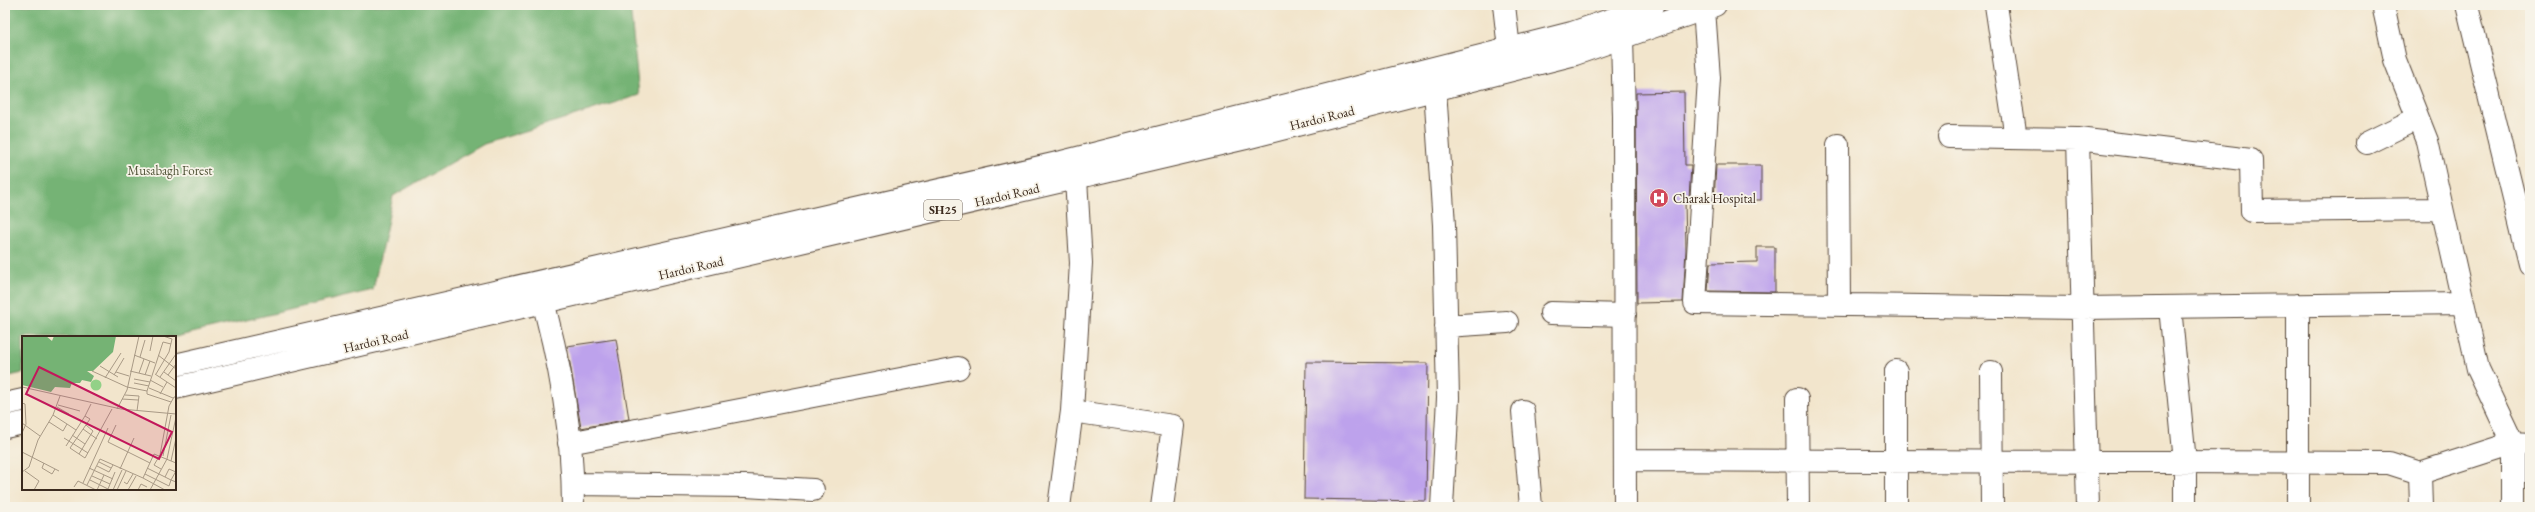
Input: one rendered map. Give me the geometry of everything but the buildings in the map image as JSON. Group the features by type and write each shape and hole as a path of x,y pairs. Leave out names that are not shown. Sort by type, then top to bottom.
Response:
{"street":[{"path":"1504,5 1511,59"},
{"name":"Hardoi Road","path":"1620,27 1653,5"},
{"path":"1996,5 2016,138"},
{"path":"2383,5 2395,60 2427,141 2478,369 2522,444 2513,507"},
{"path":"2467,5 2530,264"},
{"path":"1710,7 1709,78 1695,303 2082,308 2463,303"},
{"name":"Hardoi Road","path":"176,365 538,282 1113,160 1435,89 1572,33 1620,27 1710,7"},
{"path":"1620,27 1625,315 1625,507"},
{"name":"Hardoi Road","path":"176,388 1076,179 1113,160 1511,59"},
{"path":"1435,89 1444,225 1448,398 1442,507"},
{"path":"2367,143 2418,118"},
{"path":"1949,137 2078,139 2251,160 2252,210 2442,209"},
{"path":"2078,139 2088,507"},
{"path":"1838,146 1839,305"},
{"path":"1059,507 1072,411 1081,263 1076,179"},
{"path":"538,282 558,356 569,443 573,484 573,507"},
{"path":"2298,305 2298,507"},
{"path":"2170,307 2185,462 2185,507"},
{"path":"1551,313 1625,315"},
{"path":"1446,326 1507,322"},
{"path":"226,353 231,375"},
{"path":"569,443 958,368"},
{"path":"1896,371 1896,507"},
{"path":"1991,372 1992,507"},
{"path":"1797,399 1798,507"},
{"path":"5,404 22,400"},
{"path":"1072,411 1173,426 1162,507"},
{"path":"1523,411 1531,507"},
{"path":"1625,460 2389,463 2420,473 2522,444"},
{"path":"2420,473 2420,507"},
{"path":"573,484 731,485 813,490"}],"green space":[{"name":"Musabagh Forest","path":"5,5 630,5 639,95 484,144 393,196 373,290 176,337 22,336 22,373 5,377"}],"place":[{"name":"Charak Hospital","path":"1659,198"}]}
